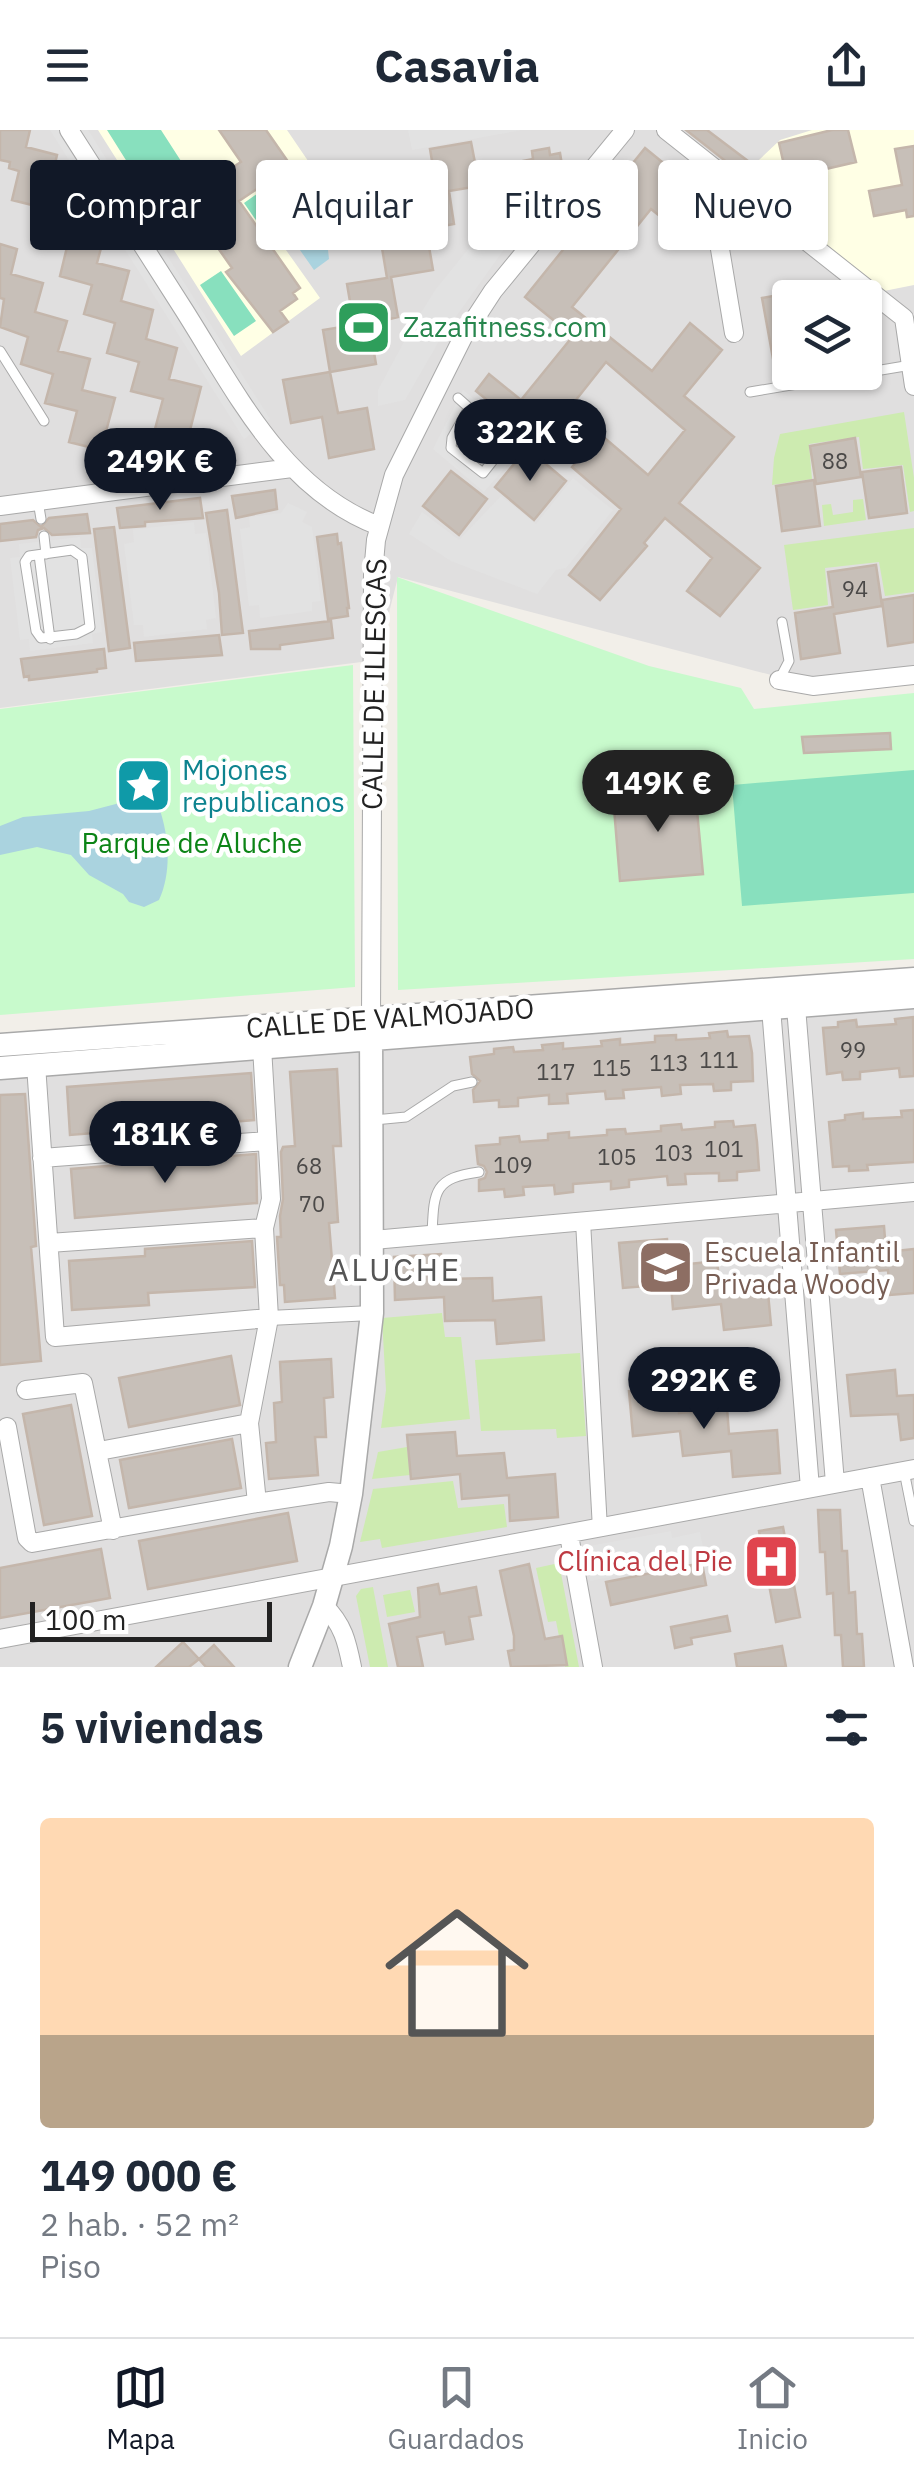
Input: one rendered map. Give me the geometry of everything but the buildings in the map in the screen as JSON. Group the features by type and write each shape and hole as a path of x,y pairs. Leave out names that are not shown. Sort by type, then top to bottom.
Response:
{"street":[{"path":"69,130 255,423 292,468 357,518 380,526"},
{"name":"CALLE DE ILLESCAS","path":"300,1667 334,1576 351,1494 372,1313 373,574 380,526 407,446 463,336 493,291 624,130"},
{"path":"666,130 703,160"},
{"path":"720,250 734,332"},
{"path":"817,250 904,318 914,386"},
{"path":"0,506 40,510 292,468"},
{"path":"779,680 814,686 914,674"},
{"name":"CALLE DE VALMOJADO","path":"782,1001 914,979"},
{"name":"CALLE DE VALMOJADO","path":"0,1045 371,1029 782,1001 914,998"},
{"path":"782,1001 810,1199 835,1483"},
{"path":"782,1001 787,1202 810,1488"},
{"name":"CALLE DE VALMOJADO","path":"0,1068 262,1047 371,1029"},
{"path":"257,1503 249,1423 269,1318 264,1228 271,1199 262,1047"},
{"path":"36,1065 55,1337 372,1313"},
{"path":"42,1158 267,1141"},
{"path":"372,1240 914,1192"},
{"path":"583,1221 600,1529"},
{"path":"48,1243 264,1228"},
{"path":"26,1390 83,1383 113,1530"},
{"path":"98,1451 249,1423"},
{"path":"7,1427 27,1538 32,1543 328,1492 351,1494"},
{"path":"0,1638 909,1470"},
{"path":"870,1477 904,1667"},
{"path":"569,1535 594,1667"},
{"path":"324,1606 344,1632 352,1667"}],"lane":[{"path":"0,351 44,421"},
{"path":"750,392 911,365"},
{"path":"458,398 469,408 506,444 483,472 451,448 452,438 469,408"},
{"path":"42,555 44,536"},
{"path":"72,550 82,557 92,620 88,630 50,639 41,638 36,632 25,562 29,556 42,555 72,550"},
{"path":"779,680 789,661 782,622"},
{"path":"371,1120 406,1117 453,1086 472,1082"},
{"path":"432,1234 439,1188 455,1175 479,1172"},
{"path":"909,1470 914,1521"}],"shaded area":[{"path":"0,130 914,130 914,669 813,686 398,577 377,660 0,708"},
{"path":"50,130 88,130 107,160 69,160"},
{"path":"98,130 287,130 307,160 256,160 256,250 286,250 320,298 241,356 174,250 236,250 236,160 117,160"},
{"path":"408,130 522,130 412,150"},
{"path":"812,130 914,130 914,285 884,291 882,280 870,280 828,246 828,160 759,160 780,140"},
{"path":"468,249 503,250 442,336 405,400 378,406 378,390 436,289"},
{"path":"125,250 164,250 270,419 244,439"},
{"path":"463,390 527,442 484,492 433,449"},
{"path":"573,478 613,510 566,568 556,570 537,594 451,561 409,534 422,512 459,540 501,496 536,524"},
{"path":"288,503 307,512 302,522 312,527 321,601 312,602 312,611 260,618 259,605 249,606 240,529 250,527 249,517 281,513"},
{"path":"194,522 195,534 206,533 216,618 206,620 207,629 144,637 143,625 134,625 124,544 134,542 133,530"},
{"path":"80,537 81,548 92,548 102,632 92,634 93,643 30,651 29,639 20,640 10,558 20,557 19,544"},
{"path":"914,1005 914,1667 0,1667 0,1069"},
{"path":"671,1531 672,1538 700,1532 705,1559 590,1581 583,1547"}],"green space":[{"path":"107,130 161,130 180,160 126,160"},
{"path":"256,195 256,220 244,203"},
{"path":"221,271 256,321 234,336 200,285"},
{"path":"904,412 914,478 914,511 910,512 903,465 863,469 859,437 809,444 812,479 772,485 780,434"},
{"path":"863,499 866,520 824,526 822,505 831,504 833,515 853,512 853,500"},
{"path":"914,528 914,592 885,596 879,562 825,568 828,605 793,610 784,545"},
{"path":"397,577 649,666 741,688 754,709 914,693 914,959 398,990"},
{"name":"Parque de Aluche","path":"353,665 355,987 0,1015 0,709"},
{"path":"914,770 914,893 742,906 732,785"},
{"path":"442,1313 445,1337 461,1337 470,1419 381,1428 386,1390 382,1318"},
{"path":"580,1353 586,1436 557,1438 556,1429 481,1431 475,1360"},
{"path":"407,1447 410,1475 372,1479 378,1452"},
{"path":"453,1481 458,1508 504,1504 507,1527 382,1548 380,1539 360,1542 373,1489"},
{"path":"559,1563 579,1667 565,1667 556,1621 548,1622 536,1568"},
{"path":"373,1587 388,1667 370,1667 356,1596 361,1589"},
{"path":"410,1590 415,1612 387,1617 383,1595"}],"water":[{"path":"300,250 328,250 329,259 314,270"},
{"path":"135,799 159,807 167,842 163,889 159,900 144,907 129,902 123,894 89,875 71,855 37,847 0,855 0,826 23,817 89,811"}],"place":[{"name":"Zazafitness.com","path":"364,327"},
{"name":"Mojones republicanos","path":"143,786"},
{"name":"Escuela Infantil Privada Woody","path":"665,1268"},
{"name":"Clínica del Pie","path":"772,1561"}],"district":[{"name":"ALUCHE","path":"395,1270"}]}
